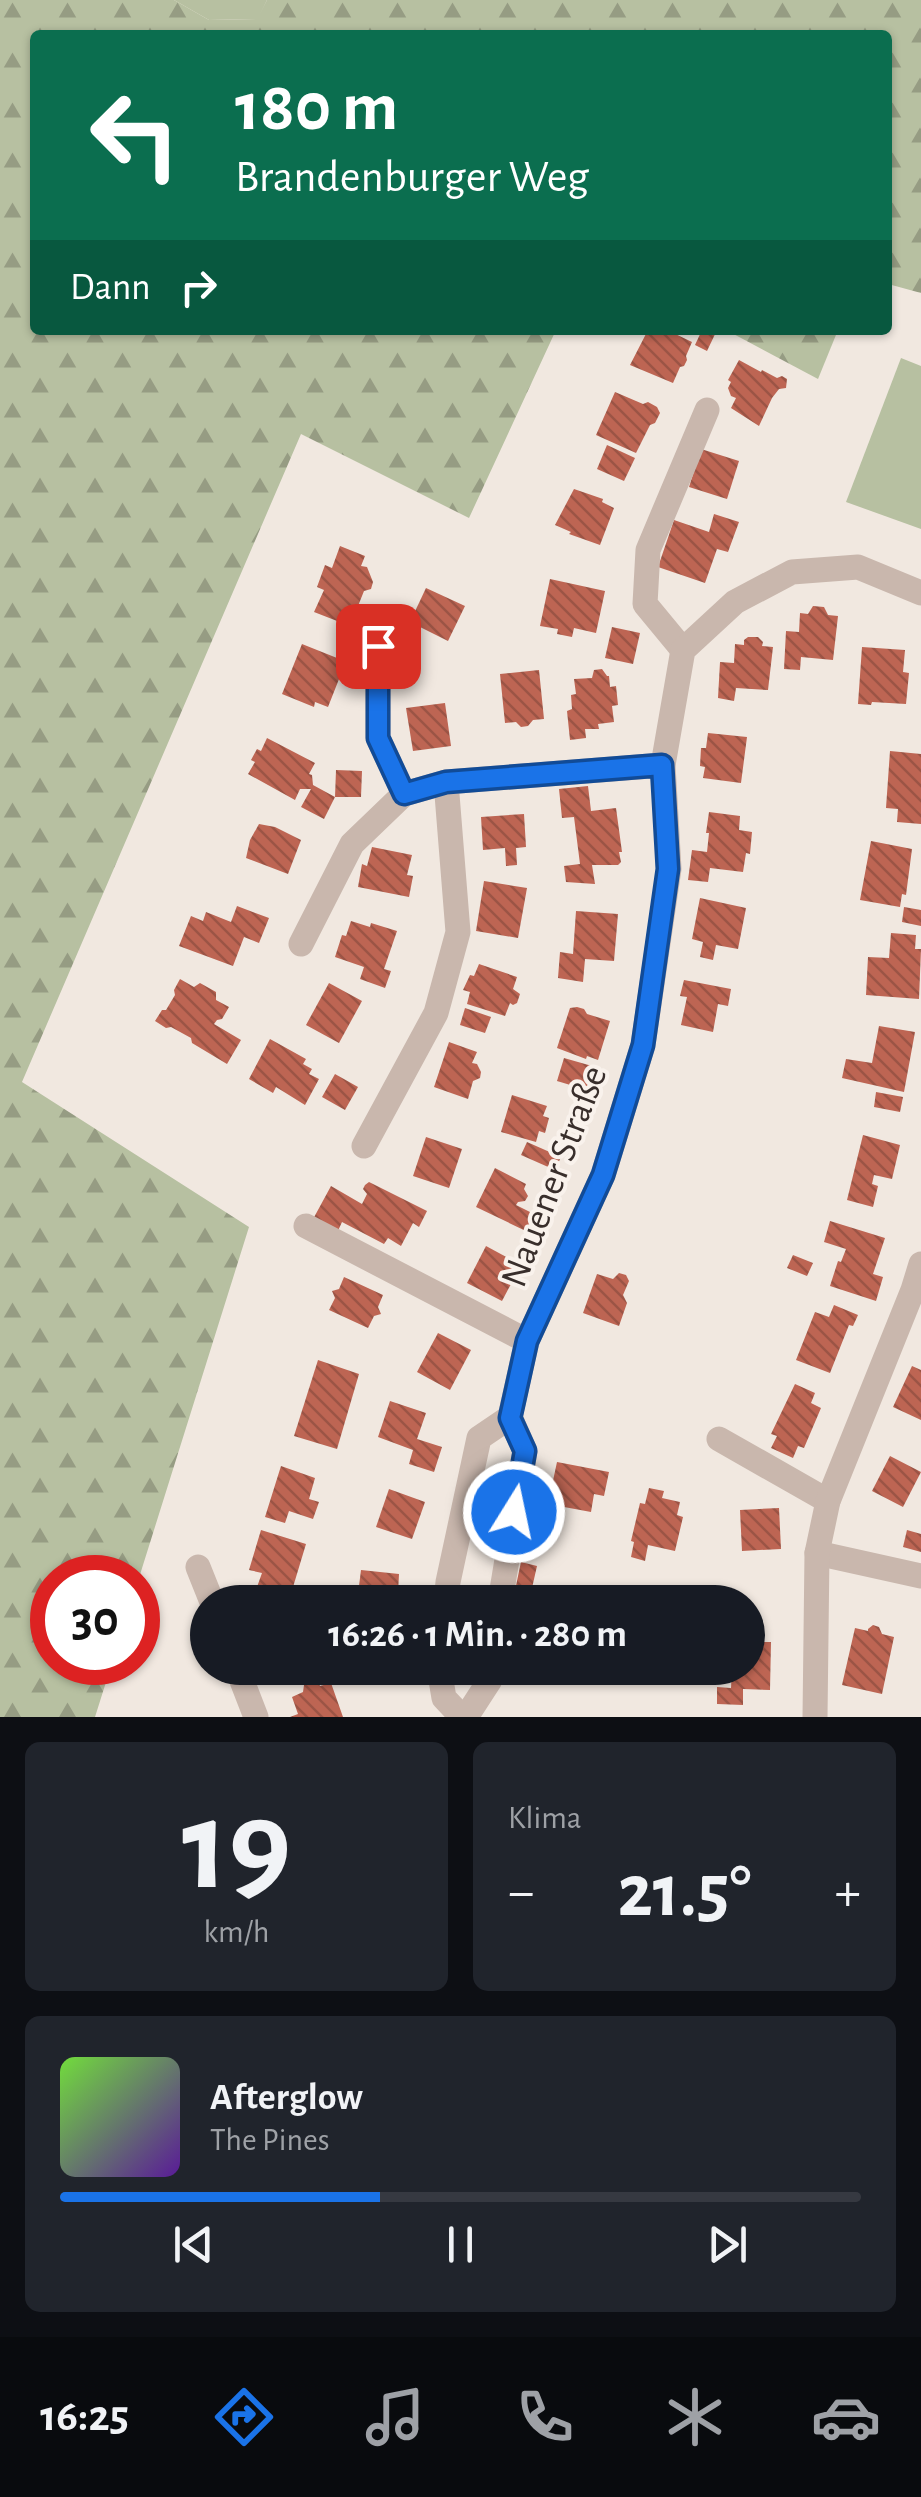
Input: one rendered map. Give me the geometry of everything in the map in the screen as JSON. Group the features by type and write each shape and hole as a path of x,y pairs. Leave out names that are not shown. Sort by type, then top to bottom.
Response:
{"street":[{"path":"707,410 648,550 645,604 683,650 735,602 792,572 858,566 921,593"},
{"path":"378,646 378,738 404,794"},
{"name":"Nauener Straße","path":"503,1585 525,1451 510,1418 527,1341 603,1175 643,1045 668,869 662,765 683,650"},
{"path":"301,944 352,844 404,794 446,782 662,765"},
{"path":"364,1146 436,1013 458,932 446,782"},
{"name":"Nauener Straße","path":"306,1226 527,1341"},
{"path":"815,1717 817,1553 828,1502 921,1264"},
{"path":"448,1585 478,1438 510,1418"},
{"path":"719,1439 828,1502"},
{"path":"817,1553 921,1576"},
{"path":"198,1567 205,1585"},
{"path":"244,1685 256,1717"},
{"path":"441,1685 444,1698 464,1717 486,1685"}],"green space":[{"path":"0,0 174,0 209,20 257,19 267,0 921,0 921,293 892,285 892,30 30,30 30,335 554,335 469,518 301,434 22,1082 249,1227 146,1555 30,1555 30,1685 105,1685 95,1717 0,1717"},
{"path":"174,0 267,0 258,19 209,20"},
{"path":"735,335 836,335 818,379"},
{"path":"901,358 921,366 921,529 846,502"}],"building":[{"path":"645,335 677,335 692,342 687,360 673,383 630,365"},
{"path":"700,335 715,335 707,351 695,345"},
{"path":"739,360 761,372 787,379 786,388 779,389 772,398 759,426 731,408 736,398 731,396 728,380"},
{"path":"615,392 643,404 648,402 660,413 636,453 596,435"},
{"path":"607,445 635,458 624,481 597,469"},
{"path":"701,449 739,461 727,499 689,487"},
{"path":"574,489 603,499 614,508 600,545 555,525"},
{"path":"714,514 739,522 728,552 717,549 705,583 658,567 674,520 709,532"},
{"path":"340,546 365,556 361,566 367,567 373,582 371,589 364,591 350,626 314,612 324,590 317,587 325,565 332,568"},
{"path":"550,579 605,591 596,633 574,628 572,637 557,634 558,629 540,626"},
{"path":"426,588 465,606 448,641 410,622"},
{"path":"813,606 824,607 828,615 838,616 833,660 801,657 800,670 784,669 786,631 799,632 800,613 808,614"},
{"path":"612,627 640,633 633,664 605,658"},
{"path":"748,637 758,637 762,646 773,647 768,690 736,688 734,701 718,698 720,662 734,663 735,644 744,645"},
{"path":"302,644 342,660 337,672 341,674 328,707 315,702 314,707 282,694"},
{"path":"862,647 905,650 903,672 909,673 906,704 858,704"},
{"path":"602,669 609,676 610,687 616,686 618,705 612,706 614,722 598,724 599,729 585,729 586,738 570,740 567,711 572,709 571,695 576,694 574,679 592,678 594,670"},
{"path":"539,670 544,719 521,727 516,722 505,723 500,674"},
{"path":"445,703 451,746 413,751 406,708"},
{"path":"708,733 747,737 741,783 703,778 701,748 706,748"},
{"path":"267,738 315,763 309,774 313,785 335,797 324,819 301,807 311,789 300,789 295,800 248,774 255,762 251,760"},
{"path":"890,751 921,754 921,824 897,822 898,809 886,808"},
{"path":"336,770 362,771 361,797 335,797"},
{"path":"588,786 591,811 616,808 621,862 592,865 595,884 566,882 564,866 580,864 574,817 562,818 559,789"},
{"path":"709,812 740,816 739,830 752,832 750,854 746,853 743,872 710,868 708,882 688,880 692,850 707,852"},
{"path":"524,814 526,847 516,848 517,865 506,866 505,848 483,850 481,817"},
{"path":"259,824 301,840 288,874 246,858"},
{"path":"871,841 912,849 906,895 902,894 900,907 860,900"},
{"path":"372,847 412,855 407,875 413,876 409,897 358,887 362,864 367,866"},
{"path":"484,881 527,888 518,938 476,931"},
{"path":"700,898 746,908 738,949 716,945 713,960 700,957 703,942 692,939"},
{"path":"237,906 269,918 259,943 244,937 233,966 179,946 191,916 203,921 206,912 231,922"},
{"path":"904,907 921,910 921,926 902,922"},
{"path":"576,911 618,914 614,961 585,959 583,982 558,978 560,952 573,954"},
{"path":"351,921 397,931 384,969 391,971 385,988 360,979 364,967 335,957"},
{"path":"891,933 916,935 915,949 921,949 919,999 866,995 868,957 889,958"},
{"path":"479,964 517,977 513,989 520,994 517,1003 510,1003 505,1016 467,1004 470,992 463,990"},
{"path":"180,979 194,987 200,983 216,992 216,1000 229,1007 214,1024 241,1040 227,1064 192,1043 191,1038 155,1021 175,995"},
{"path":"684,980 731,989 728,1006 718,1004 713,1032 681,1025 687,997 680,996"},
{"path":"329,983 362,1001 339,1043 306,1025"},
{"path":"577,1007 610,1021 598,1060 557,1048 570,1008"},
{"path":"465,1008 491,1017 485,1033 460,1025"},
{"path":"879,1026 915,1032 904,1092 842,1078 846,1059 872,1063"},
{"path":"270,1039 306,1059 303,1064 312,1069 309,1074 319,1079 305,1105 276,1087 273,1093 249,1079"},
{"path":"449,1042 477,1052 472,1063 477,1064 480,1078 473,1081 468,1099 434,1087"},
{"path":"564,1058 592,1066 587,1090 557,1081"},
{"path":"335,1074 358,1087 345,1110 322,1097"},
{"path":"876,1092 903,1097 900,1112 874,1107"},
{"path":"512,1095 547,1106 543,1116 549,1118 545,1133 539,1131 536,1142 501,1132"},
{"path":"863,1135 900,1145 892,1179 874,1175 872,1184 878,1186 873,1207 847,1200"},
{"path":"426,1137 462,1149 449,1188 413,1176"},
{"path":"527,1142 561,1157 555,1170 521,1155"},
{"path":"495,1168 526,1184 528,1196 516,1205 538,1216 530,1233 476,1207"},
{"path":"369,1182 427,1211 419,1227 413,1223 401,1246 388,1238 384,1244 342,1222 337,1233 312,1221 331,1186 362,1204 367,1194 363,1189"},
{"path":"830,1221 885,1238 873,1274 883,1277 876,1301 830,1286 846,1249 824,1242"},
{"path":"486,1246 521,1265 502,1301 467,1283"},
{"path":"793,1255 813,1263 807,1276 787,1268"},
{"path":"619,1273 629,1281 619,1326 583,1313 597,1274 613,1279"},
{"path":"344,1277 383,1295 378,1307 381,1314 374,1316 368,1328 329,1310 335,1298 332,1291 339,1289"},
{"path":"834,1305 858,1315 853,1326 849,1325 830,1373 796,1360 815,1312 829,1317"},
{"path":"438,1333 471,1350 450,1390 417,1372"},
{"path":"318,1360 359,1374 337,1449 294,1436"},
{"path":"912,1366 921,1370 921,1420 893,1407"},
{"path":"795,1384 815,1393 811,1403 821,1408 804,1448 798,1446 793,1458 771,1448 777,1436 771,1434"},
{"path":"390,1401 426,1413 417,1439 442,1447 434,1472 409,1464 413,1450 378,1437"},
{"path":"890,1456 921,1472 903,1507 872,1491"},
{"path":"557,1462 609,1472 604,1496 594,1494 591,1512 548,1504"},
{"path":"281,1466 315,1478 309,1499 319,1502 313,1519 289,1511 285,1523 265,1517"},
{"path":"649,1488 664,1491 662,1498 680,1502 677,1515 683,1517 675,1551 648,1545 645,1561 631,1557 631,1541 640,1503 645,1504"},
{"path":"389,1489 425,1502 412,1539 376,1527"},
{"path":"779,1508 781,1549 742,1551 740,1510"},
{"path":"261,1530 306,1544 294,1585 258,1585 262,1573 249,1570"},
{"path":"907,1530 921,1534 921,1552 903,1547"},
{"path":"521,1562 537,1566 533,1585 516,1585"},
{"path":"361,1570 399,1574 398,1585 359,1585"},
{"path":"873,1625 882,1634 894,1637 882,1694 842,1685 855,1628 868,1631"},
{"path":"765,1642 771,1642 770,1690 743,1689 743,1705 717,1704 717,1687 765,1685"},
{"path":"304,1685 332,1685 343,1717 290,1717 298,1714 292,1697 303,1692"}],"route":[{"path":"378,646 378,738 404,794 446,782 662,765 668,869 643,1045 603,1175 527,1341 510,1418 525,1451 514,1512"}]}
